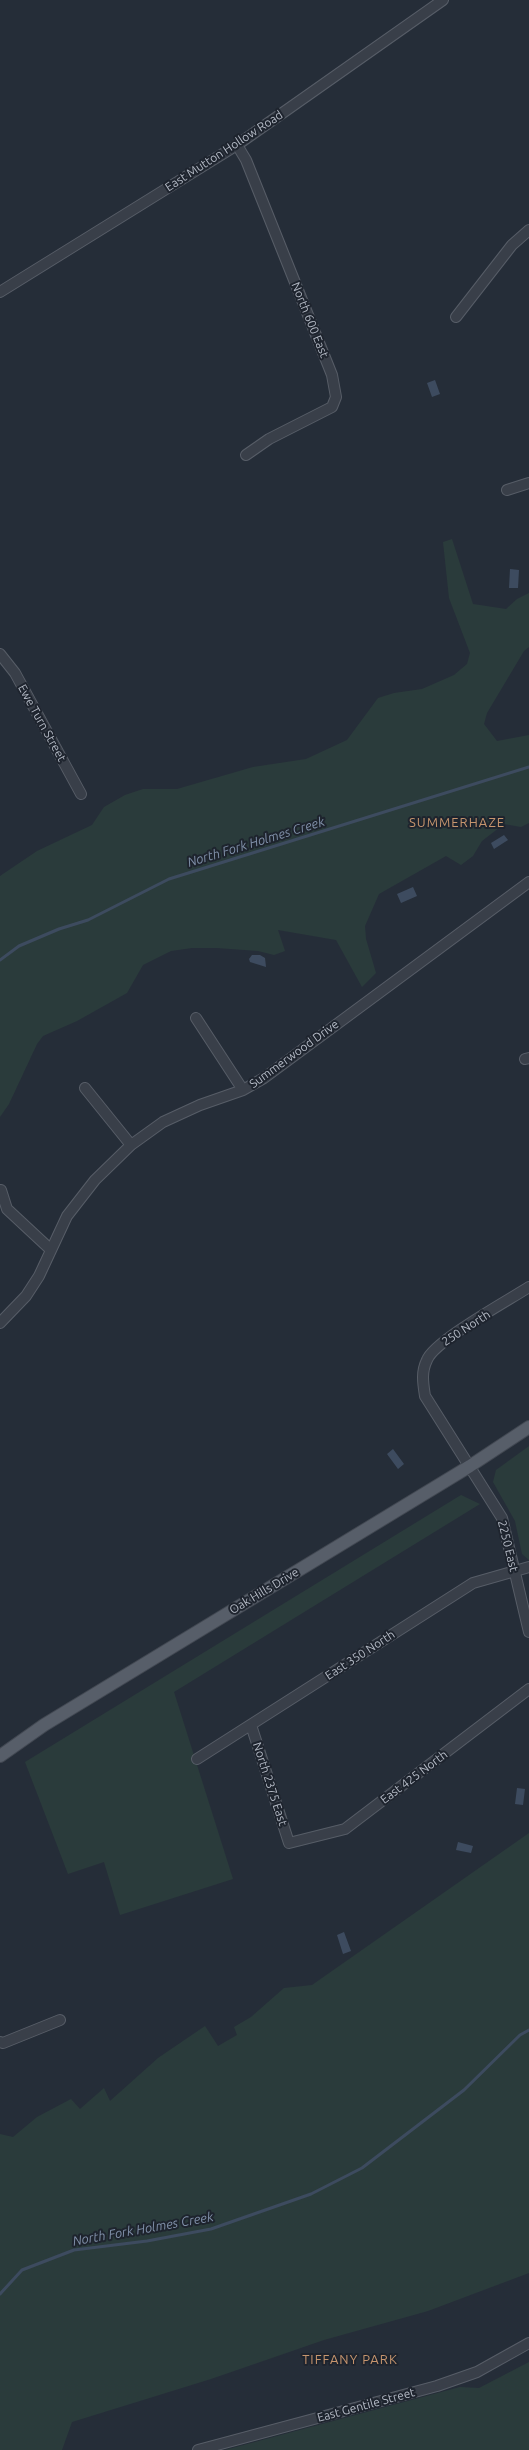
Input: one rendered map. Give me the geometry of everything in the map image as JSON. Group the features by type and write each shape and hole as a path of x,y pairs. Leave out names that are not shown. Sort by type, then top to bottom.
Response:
{"main road":[{"name":"Oak Hills Drive","path":"0,1756 44,1725 470,1466 529,1427"}],"street":[{"name":"East Mutton Hollow Road","path":"0,292 237,145 443,0"},
{"name":"North 600 East","path":"237,145 246,160 332,375 336,397 332,407 269,439 246,455"},
{"path":"456,317 512,245 529,230"},
{"path":"507,490 529,483"},
{"name":"Ewe Turn Street","path":"0,654 15,673 81,794"},
{"name":"Summerwood Drive","path":"0,1323 26,1296 39,1276 50,1249 67,1216 95,1180 131,1145 163,1122 200,1105 243,1090 264,1078 529,882"},
{"path":"196,1018 243,1090"},
{"path":"85,1088 131,1145"},
{"path":"1,1190 7,1209 50,1249"},
{"name":"250 North","path":"470,1466 425,1396 422,1378 427,1358 440,1344 529,1287"},
{"name":"2250 East","path":"470,1466 502,1518 529,1632"},
{"name":"East 350 North","path":"197,1759 473,1583 514,1570 529,1567"},
{"name":"East 425 North","path":"289,1842 345,1829 529,1689"},
{"name":"North 2375 East","path":"251,1725 289,1842"},
{"path":"0,2042 3,2043 60,2020"},
{"name":"East Gentile Street","path":"198,2450 437,2386 477,2372 529,2343"}],"shaded area":[{"path":"452,539 473,604 506,609 517,599 529,593 529,647 524,651 487,713 484,724 497,741 529,735 529,823 521,827 504,824 482,841 473,856 461,865 446,856 379,894 365,926 366,939 376,973 362,987 336,940 278,930 285,951 274,955 258,951 192,948 171,951 143,965 127,993 77,1021 43,1036 37,1044 9,1104 0,1117 0,876 37,851 92,825 104,807 125,795 143,789 177,789 253,767 306,759 347,740 378,698 394,693 422,689 454,675 467,664 470,653 449,598 443,542"},
{"path":"529,1446 529,1560 522,1554 515,1521 493,1482 496,1470"},
{"path":"461,1495 480,1504 174,1692 233,1879 120,1915 104,1862 68,1874 25,1762"},
{"path":"529,1833 529,2273 428,2311 324,2340 211,2379 72,2422 62,2450 0,2450 0,2134 13,2137 37,2117 71,2099 80,2109 104,2088 110,2101 158,2058 205,2026 218,2046 237,2035 234,2027 251,2017 284,1988 312,1985"},
{"path":"529,2362 529,2450 225,2450 460,2387 479,2388"}],"water":[{"path":"435,380 440,394 432,397 427,383"},
{"path":"510,569 519,570 518,588 509,588"},
{"path":"504,835 508,840 494,849 491,843"},
{"path":"413,887 417,896 401,903 397,894"},
{"path":"252,955 260,955 265,958 266,967 250,962 249,959"},
{"path":"393,1449 404,1464 398,1469 387,1454"},
{"path":"517,1788 525,1789 523,1805 515,1804"},
{"path":"458,1842 473,1846 471,1853 456,1850"},
{"path":"344,1932 351,1951 343,1954 337,1935"}],"waterway":[{"name":"North Fork Holmes Creek","path":"0,960 19,946 59,929 88,920 169,879 529,767"},
{"name":"North Fork Holmes Creek","path":"0,2294 22,2270 74,2250 147,2241 211,2229 311,2194 362,2168 464,2090 520,2035 529,2030"}],"district":[{"name":"SUMMERHAZE","path":"457,823"},
{"name":"TIFFANY PARK","path":"350,2360"}]}
